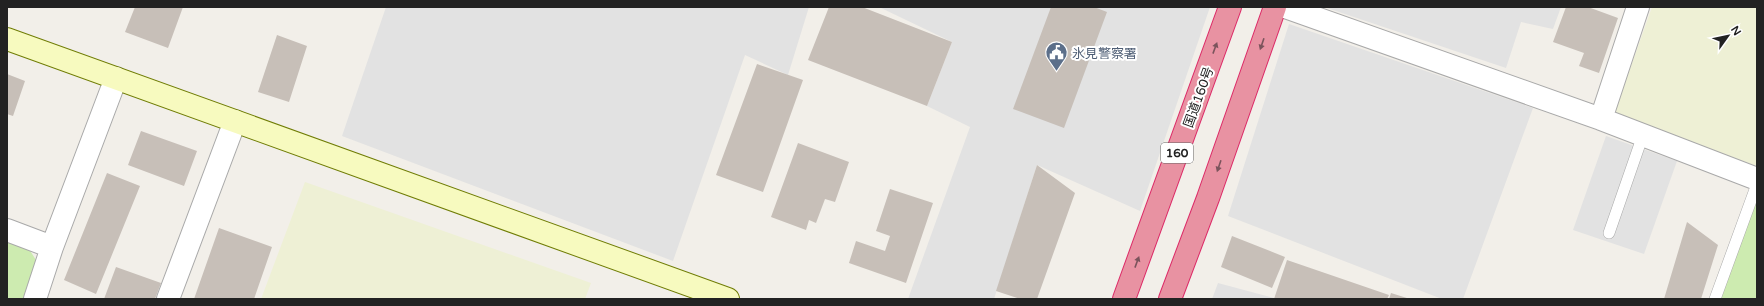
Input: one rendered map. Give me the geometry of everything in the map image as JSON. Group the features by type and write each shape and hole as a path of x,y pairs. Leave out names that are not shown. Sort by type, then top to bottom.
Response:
{"highway":[{"name":"国道160号","path":"1124,299 1230,7"},
{"path":"1170,299 1208,198 1275,7"}],"street":[{"path":"1285,7 1601,119 1757,179"},
{"path":"1601,119 1638,7"},
{"path":"7,39 728,299"},
{"path":"35,299 52,247 116,78"},
{"path":"168,299 235,121"},
{"path":"7,230 52,247"}],"lane":[{"path":"1609,232 1643,135"},
{"path":"1715,299 1757,184"}],"green space":[{"path":"1652,7 1757,7 1757,166 1614,114"},
{"path":"305,182 591,283 585,299 261,299"},
{"path":"1757,193 1757,299 1717,299"},
{"path":"7,241 29,249 36,260 23,299 7,299"}],"shaded area":[{"path":"386,7 809,7 788,75 745,55 673,261 342,136"},
{"path":"879,7 1210,7 1140,211 1037,165 994,299 908,299 970,127 927,106 952,42"},
{"path":"1324,7 1561,7 1553,29 1521,22 1506,68"},
{"path":"1289,24 1533,108 1463,299 1442,299 1228,216"},
{"path":"1606,136 1677,161 1644,254 1573,230"},
{"path":"1218,283 1274,298 1212,299"}],"building":[{"path":"135,7 183,7 168,48 125,32"},
{"path":"829,7 862,7 952,42 927,106 808,60"},
{"path":"1051,7 1094,7 1107,12 1064,128 1013,109"},
{"path":"1566,7 1588,7 1618,18 1599,73 1579,66 1584,53 1553,42"},
{"path":"277,35 307,46 289,102 258,92"},
{"path":"757,64 803,80 763,192 716,175"},
{"path":"7,74 25,81 13,116 7,114"},
{"path":"141,131 197,151 184,186 128,165"},
{"path":"798,143 849,162 835,202 825,199 816,223 809,220 806,230 771,217"},
{"path":"1037,165 1075,193 1037,299 1020,299 996,291"},
{"path":"107,173 140,186 96,294 64,280"},
{"path":"890,189 933,203 906,283 849,263 856,241 885,251 890,236 876,231"},
{"path":"1687,222 1718,245 1701,299 1664,299"},
{"path":"219,228 272,247 254,299 194,299"},
{"path":"1232,236 1285,257 1272,288 1221,267"},
{"path":"1287,260 1389,295 1387,299 1274,299"},
{"path":"116,267 161,283 155,299 104,299"},
{"path":"1391,293 1410,299 1389,299"}],"place":[{"name":"氷見警察署","path":"1057,72"}]}
